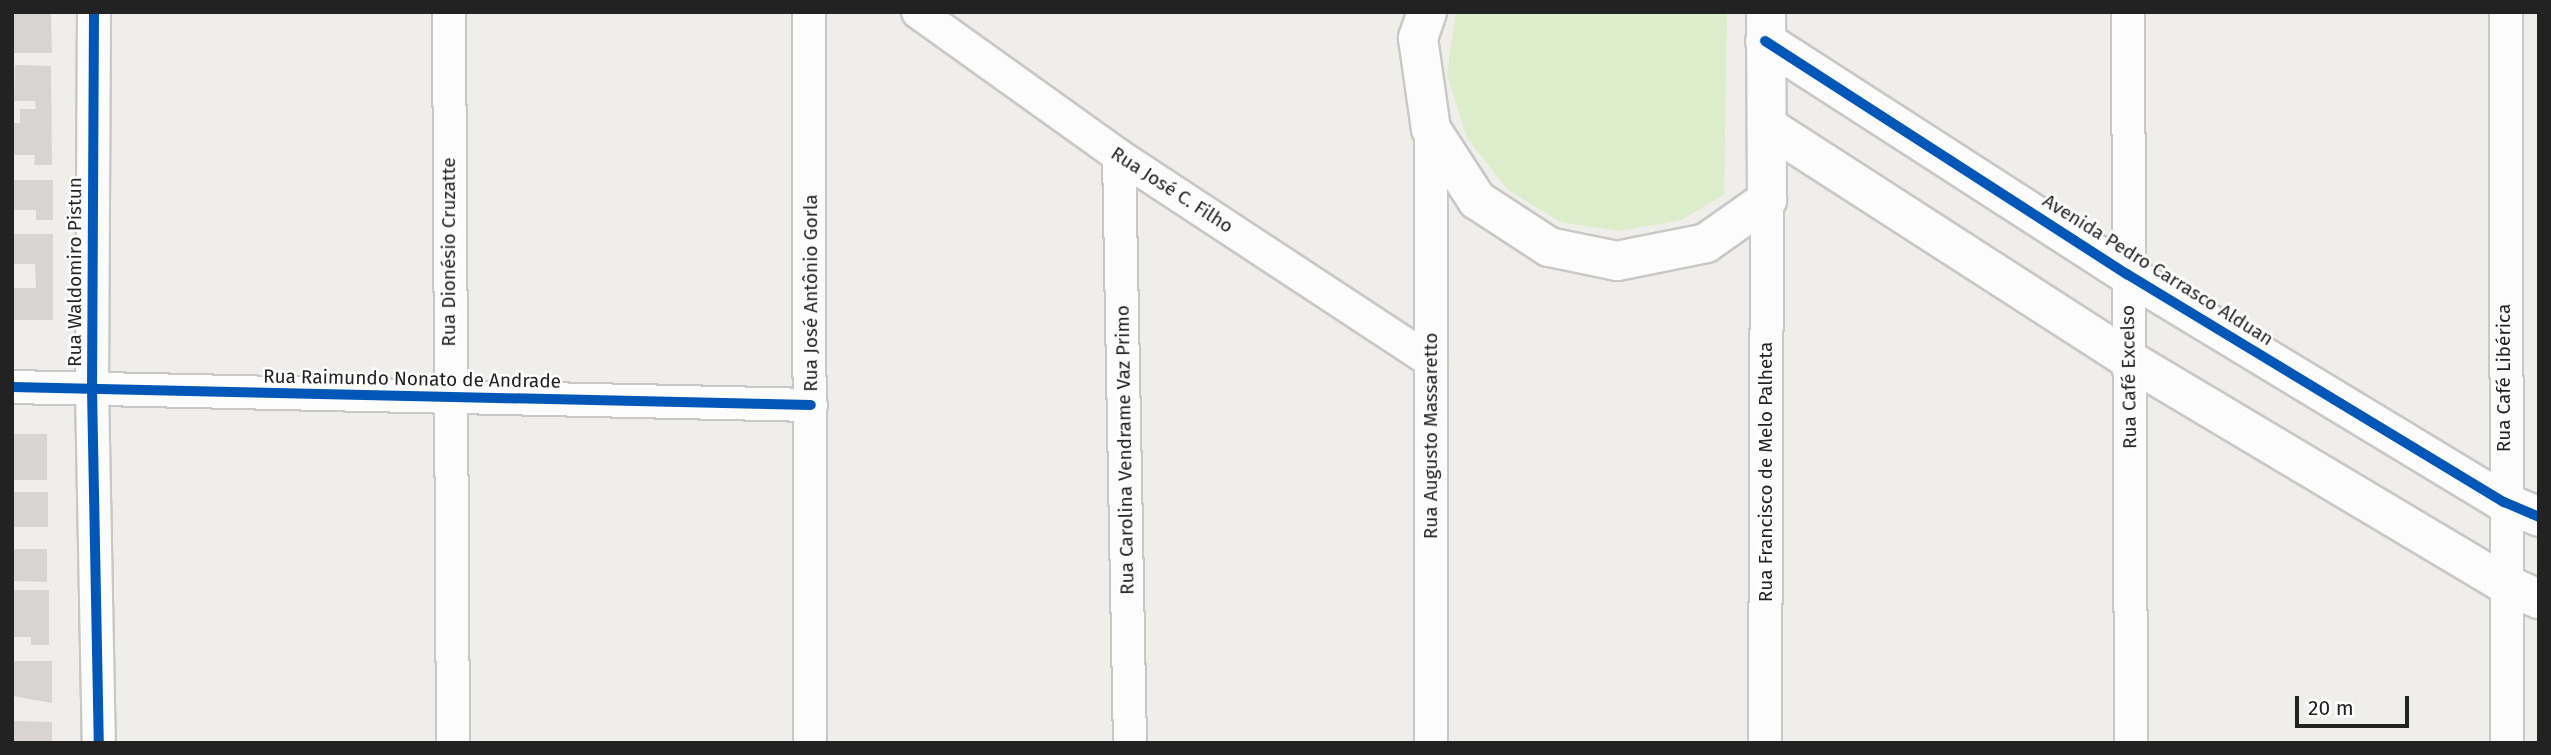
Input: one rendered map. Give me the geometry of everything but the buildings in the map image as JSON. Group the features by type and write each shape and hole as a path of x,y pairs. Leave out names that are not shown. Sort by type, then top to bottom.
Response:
{"street":[{"name":"Rua Waldomiro Pistun","path":"94,12 92,389 99,743"},
{"name":"Rua Dionésio Cruzatte","path":"449,12 449,397 453,743"},
{"name":"Rua José Antônio Gorla","path":"810,12 810,743"},
{"name":"Rua José C. Filho","path":"918,12 1119,156 1431,360"},
{"path":"1427,12 1418,38 1431,130 1477,200 1549,247 1617,261 1706,243 1767,200 1765,27"},
{"name":"Rua Café Excelso","path":"2128,12 2130,743"},
{"name":"Rua Café Libérica","path":"2506,12 2504,502 2522,591 2507,743"},
{"name":"Avenida Pedro Carrasco Alduan","path":"1765,27 2127,274 2504,502 2539,517"},
{"path":"1767,126 2130,360 2522,591"},
{"name":"Rua Augusto Massaretto","path":"1431,130 1431,743"},
{"name":"Rua Carolina Vendrame Vaz Primo","path":"1119,156 1130,743"},
{"name":"Rua Francisco de Melo Palheta","path":"1765,743 1767,200"},
{"name":"Rua Raimundo Nonato de Andrade","path":"12,387 811,405"}],"green space":[{"path":"1456,12 1727,12 1724,195 1681,220 1619,231 1560,222 1508,190 1467,138 1447,74"}],"cycle path":[{"path":"94,12 92,389 99,743"},
{"path":"1765,41 2127,274 2504,502 2539,517"},
{"path":"12,387 811,405"}]}
